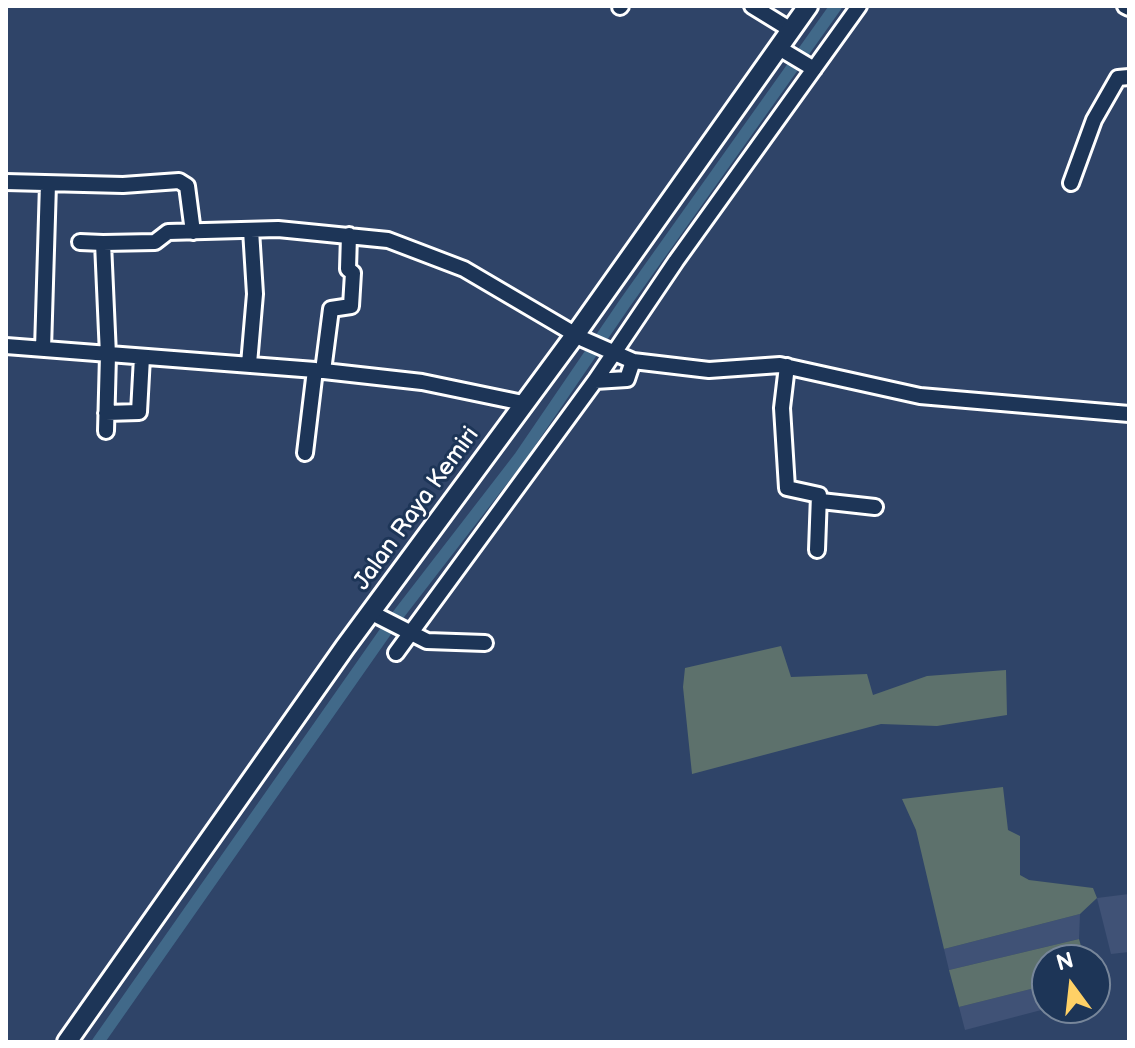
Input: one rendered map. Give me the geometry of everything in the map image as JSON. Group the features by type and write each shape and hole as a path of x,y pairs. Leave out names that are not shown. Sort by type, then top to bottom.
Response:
{"main road":[{"name":"Jalan Raya Kemiri","path":"67,1042 375,615 523,403 579,337 783,50 791,30 808,6"}],"street":[{"path":"752,6 791,30"},
{"path":"396,653 595,381 611,354 859,6"},
{"path":"783,50 813,68"},
{"path":"1071,183 1094,120 1118,78 1129,77"},
{"path":"6,182 183,182 187,189 193,232"},
{"path":"43,349 48,184"},
{"path":"249,364 255,294 251,230"},
{"path":"80,242 155,242 164,233 251,230 388,240 464,269 579,337 611,354 633,361 697,369 755,364 787,366 920,396 1129,414"},
{"path":"305,453 331,309 351,306 353,273 348,270 349,235"},
{"path":"103,243 108,355 106,431"},
{"path":"6,346 319,370 422,382 523,403"},
{"path":"106,413 139,412 142,357"},
{"path":"595,381 627,379 633,361"},
{"path":"787,366 782,408 787,488 789,491 814,491 821,501 817,550"},
{"path":"821,501 875,507"},
{"path":"375,615 433,643 485,643"}],"shaded area":[{"path":"1129,894 1129,952 1111,954 1111,944 1097,898"},
{"path":"1080,914 1079,939 1058,944 1031,944 1031,950 949,970 944,949"},
{"path":"1031,989 1031,1013 965,1030 959,1007"}],"green space":[{"path":"781,646 791,677 867,674 873,695 927,676 1006,670 1007,715 937,726 881,724 692,774 683,687 685,668"},
{"path":"1003,787 1008,830 1020,836 1020,875 1029,880 1093,888 1097,898 1080,914 944,949 916,830 902,799"},
{"path":"1079,939 1080,944 1058,944"},
{"path":"1031,950 1031,989 959,1007 949,970"}],"waterway":[{"path":"98,1042 388,628 520,457 836,6"}]}
